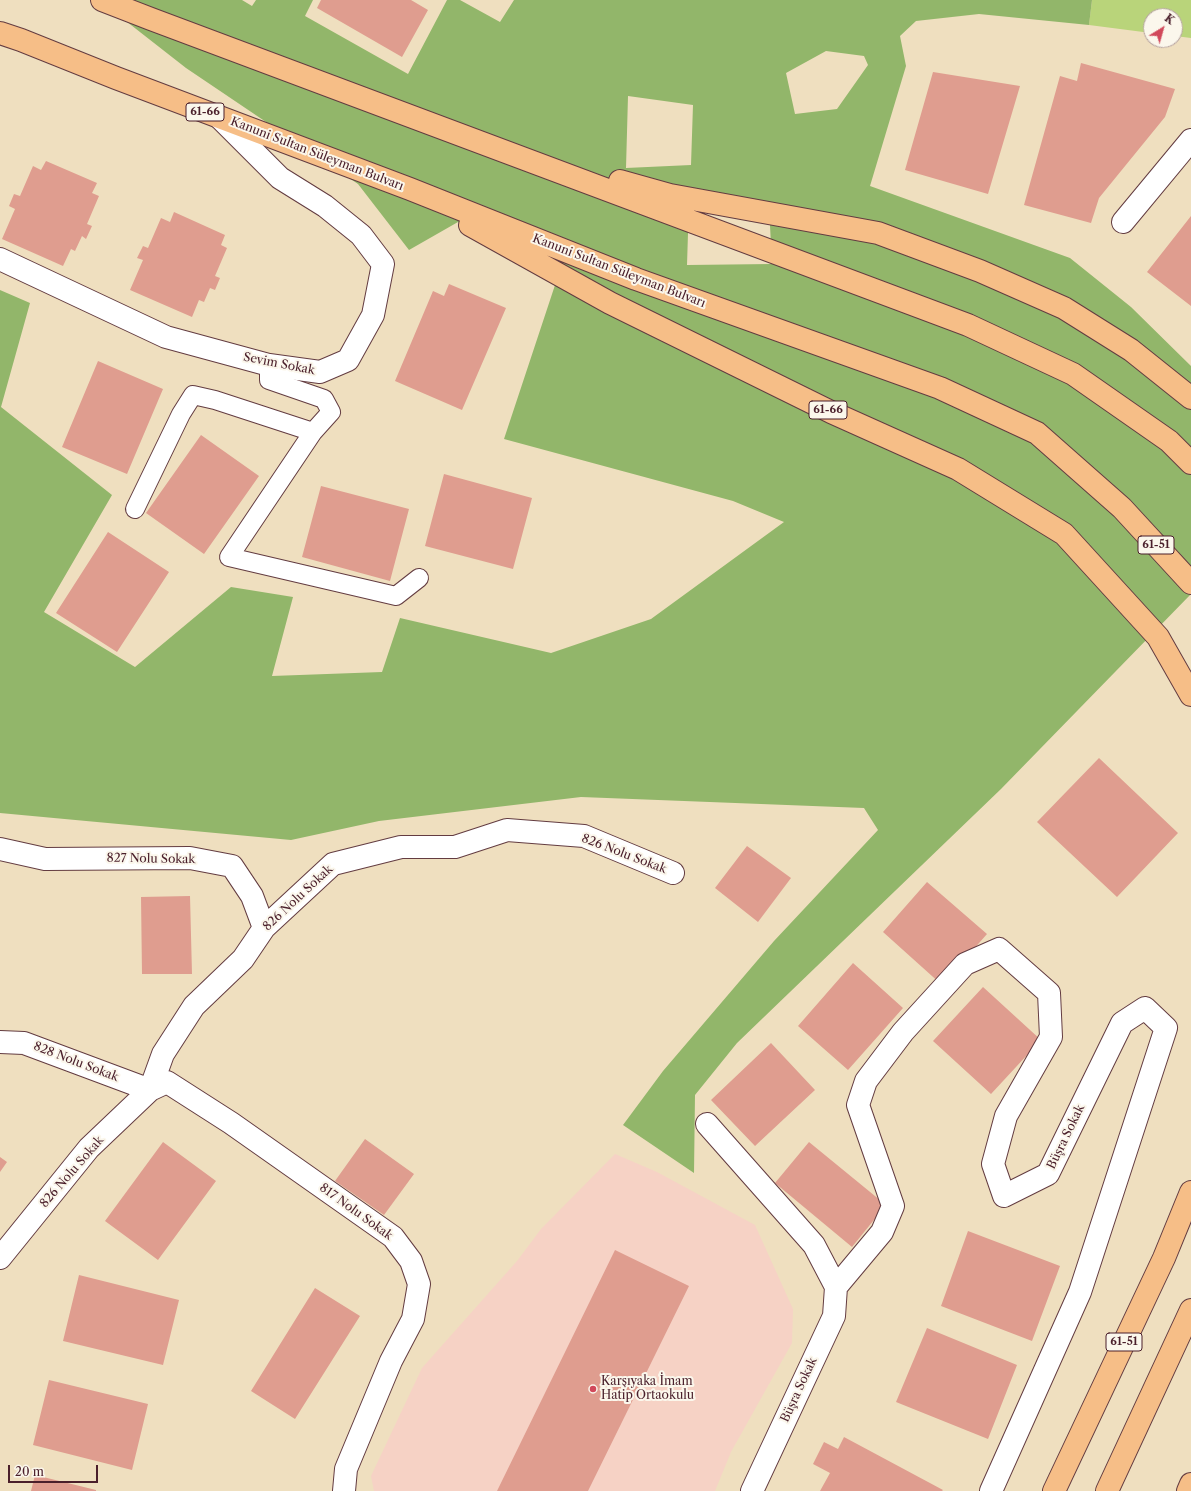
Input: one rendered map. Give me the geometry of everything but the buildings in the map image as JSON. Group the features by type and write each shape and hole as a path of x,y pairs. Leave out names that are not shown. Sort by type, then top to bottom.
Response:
{"main road":[{"path":"102,0 968,325 1073,374 1169,441 1191,464"},
{"name":"Kanuni Sultan Süleyman Bulvarı","path":"0,33 220,118 410,189 636,279 940,388 1037,433 1122,508 1191,583"},
{"path":"443,129 670,196 878,233 980,270 1064,308 1131,350 1191,398"},
{"name":"61-66","path":"410,189 495,239 610,303 831,412 958,469 1064,534 1158,637 1191,694"},
{"name":"61-51","path":"1054,1491 1164,1258 1191,1192"},
{"path":"1107,1491 1191,1310"},
{"path":"1188,1491 1191,1484"}],"street":[{"name":"Sevim Sokak","path":"0,259 166,337 269,364 320,372 348,360 373,315 383,264 361,234 325,206 280,178 220,118"},
{"path":"1123,222 1191,140"},
{"name":"826 Nolu Sokak","path":"0,1258 89,1148 150,1090 163,1054 194,1006 243,959 264,928 333,864 401,847 454,847 507,830 584,836 673,873"},
{"name":"827 Nolu Sokak","path":"0,849 45,859 190,858 232,866 252,896 264,928"},
{"name":"Büşra Sokak","path":"752,1491 834,1316 836,1287 882,1232 893,1206 858,1105 866,1081 903,1032 965,964 999,949 1048,993 1051,1036 1006,1116 992,1164 1004,1196 1048,1174 1122,1023 1145,1008 1166,1028 1080,1292 991,1491"},
{"name":"828 Nolu Sokak","path":"0,1042 24,1043 150,1090"},
{"name":"817 Nolu Sokak","path":"150,1090 168,1082 238,1128 393,1237 412,1260 419,1284 412,1319 391,1361 346,1469 344,1491"},
{"path":"707,1124 814,1245 836,1287"}],"lane":[{"path":"269,364 269,380 324,398 331,412 314,432 228,557 396,596 419,578"},
{"path":"135,508 181,414 193,395 215,400 314,432"}],"shaded area":[{"path":"615,1154 657,1172 755,1225 793,1309 792,1343 731,1452 715,1491 374,1491 371,1476 422,1368 517,1261 541,1229"}],"green space":[{"path":"99,0 242,0 252,6 256,0 313,0 305,16 408,74 447,0 460,0 500,22 514,0 1092,0 1089,25 979,14 916,21 900,36 906,66 870,186 1070,258 1131,307 1191,366 1191,594 1001,789 737,1043 695,1095 694,1173 623,1125 663,1071 774,941 878,830 864,808 581,797 379,821 291,840 0,813 0,290 30,303 1,407 112,495 44,612 135,667 231,587 293,597 272,676 382,672 400,618 551,653 651,619 784,522 733,501 504,439 560,270 458,222 409,250 358,184 186,68","holes":["826,51 864,56 868,65 837,109 795,114 786,73","628,96 693,105 691,165 626,168","689,201 769,206 772,264 687,265"]},
{"path":"1092,0 1191,0 1191,38 1183,37 1183,8 1143,8 1143,32 1089,25"}],"place":[{"name":"Karşıyaka İmam Hatip Ortaokulu","path":"593,1389"}]}
